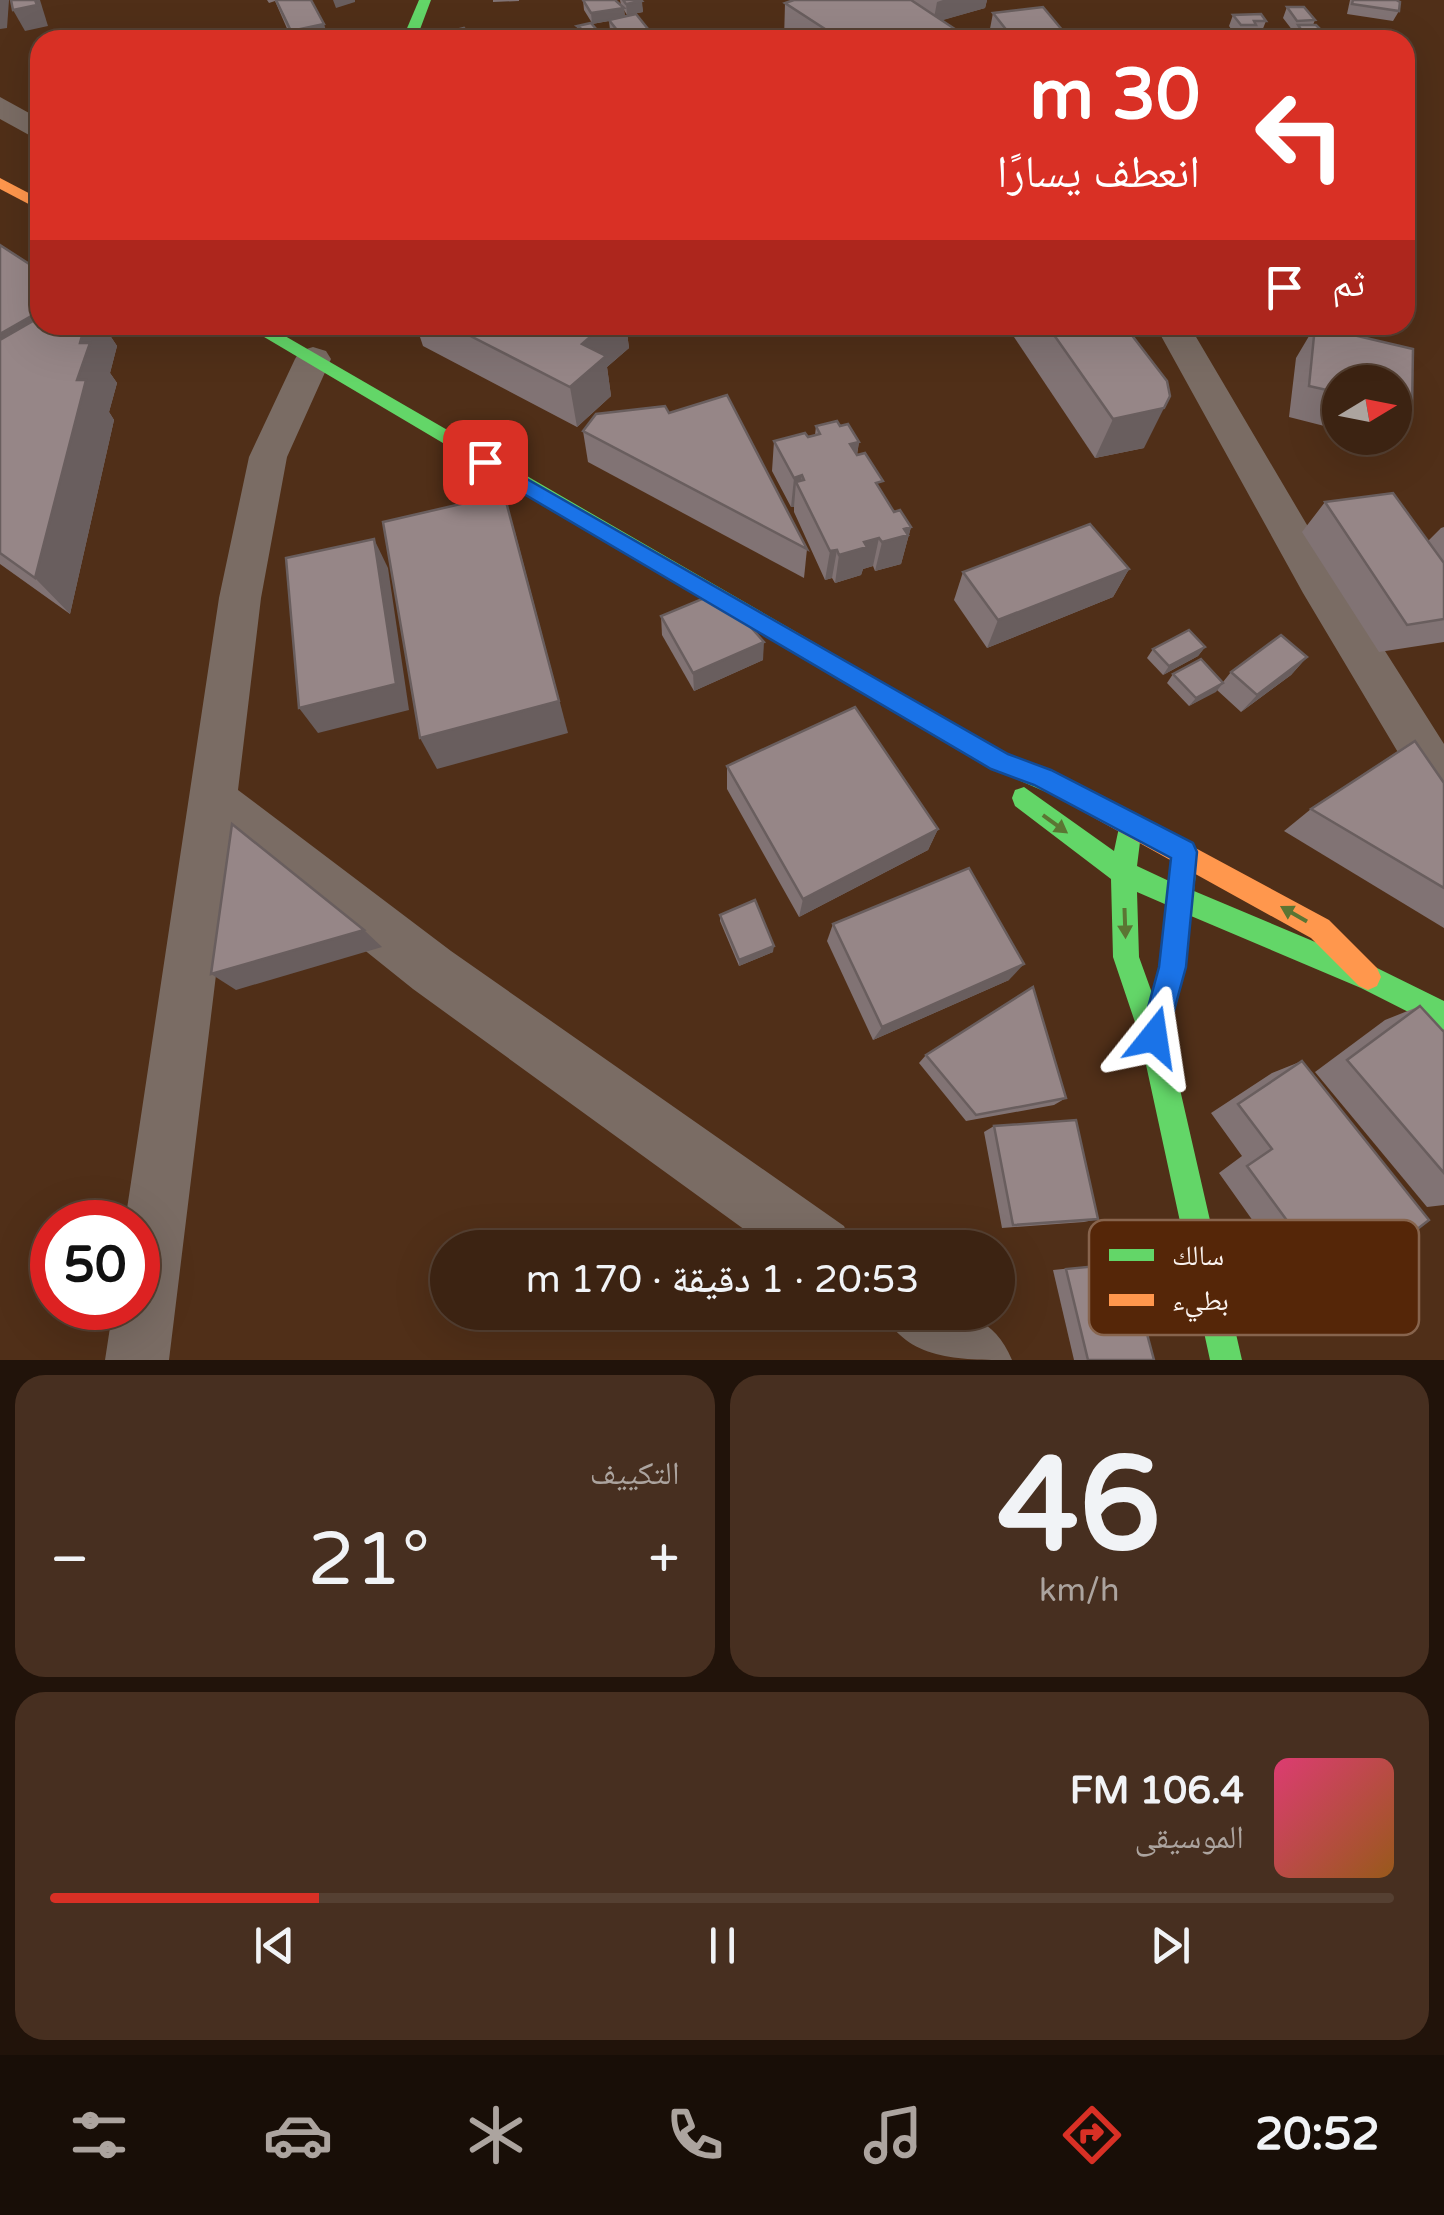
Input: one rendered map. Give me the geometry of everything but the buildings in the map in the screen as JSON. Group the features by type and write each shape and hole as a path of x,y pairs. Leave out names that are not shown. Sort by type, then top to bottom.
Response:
{"main road":[{"path":"413,30 425,0"},
{"path":"0,183 30,200"},
{"path":"278,335 315,350 999,761 1042,778 1184,852 1320,929 1368,976"},
{"path":"999,761 1028,804 1124,873 1308,955 1368,976 1444,1016"},
{"path":"1130,826 1124,873 1126,957 1154,1037 1195,1220"},
{"path":"1154,1037 1173,967 1184,852"},
{"path":"1220,1335 1226,1360"}],"street":[{"path":"0,106 30,126"},
{"path":"1178,335 1318,581 1444,786"},
{"path":"137,1360 240,598 268,458 315,350"},
{"path":"214,800 432,970 797,1230"},
{"path":"939,1330 980,1360"}],"traffic: fast":[{"path":"413,30 425,0"},
{"path":"270,335 999,761 1071,792"},
{"path":"1024,798 1124,873 1308,955 1368,977 1444,1016"},
{"path":"1130,826 1124,873 1126,957 1154,1037 1195,1220"},
{"path":"1154,1037 1173,967 1184,863"},
{"path":"1220,1335 1226,1360"}],"traffic: slow":[{"path":"0,183 30,200"},
{"path":"1071,792 1320,929 1368,977"}],"route":[{"path":"485,462 999,761 1042,778 1184,852 1173,967 1154,1037"}]}
